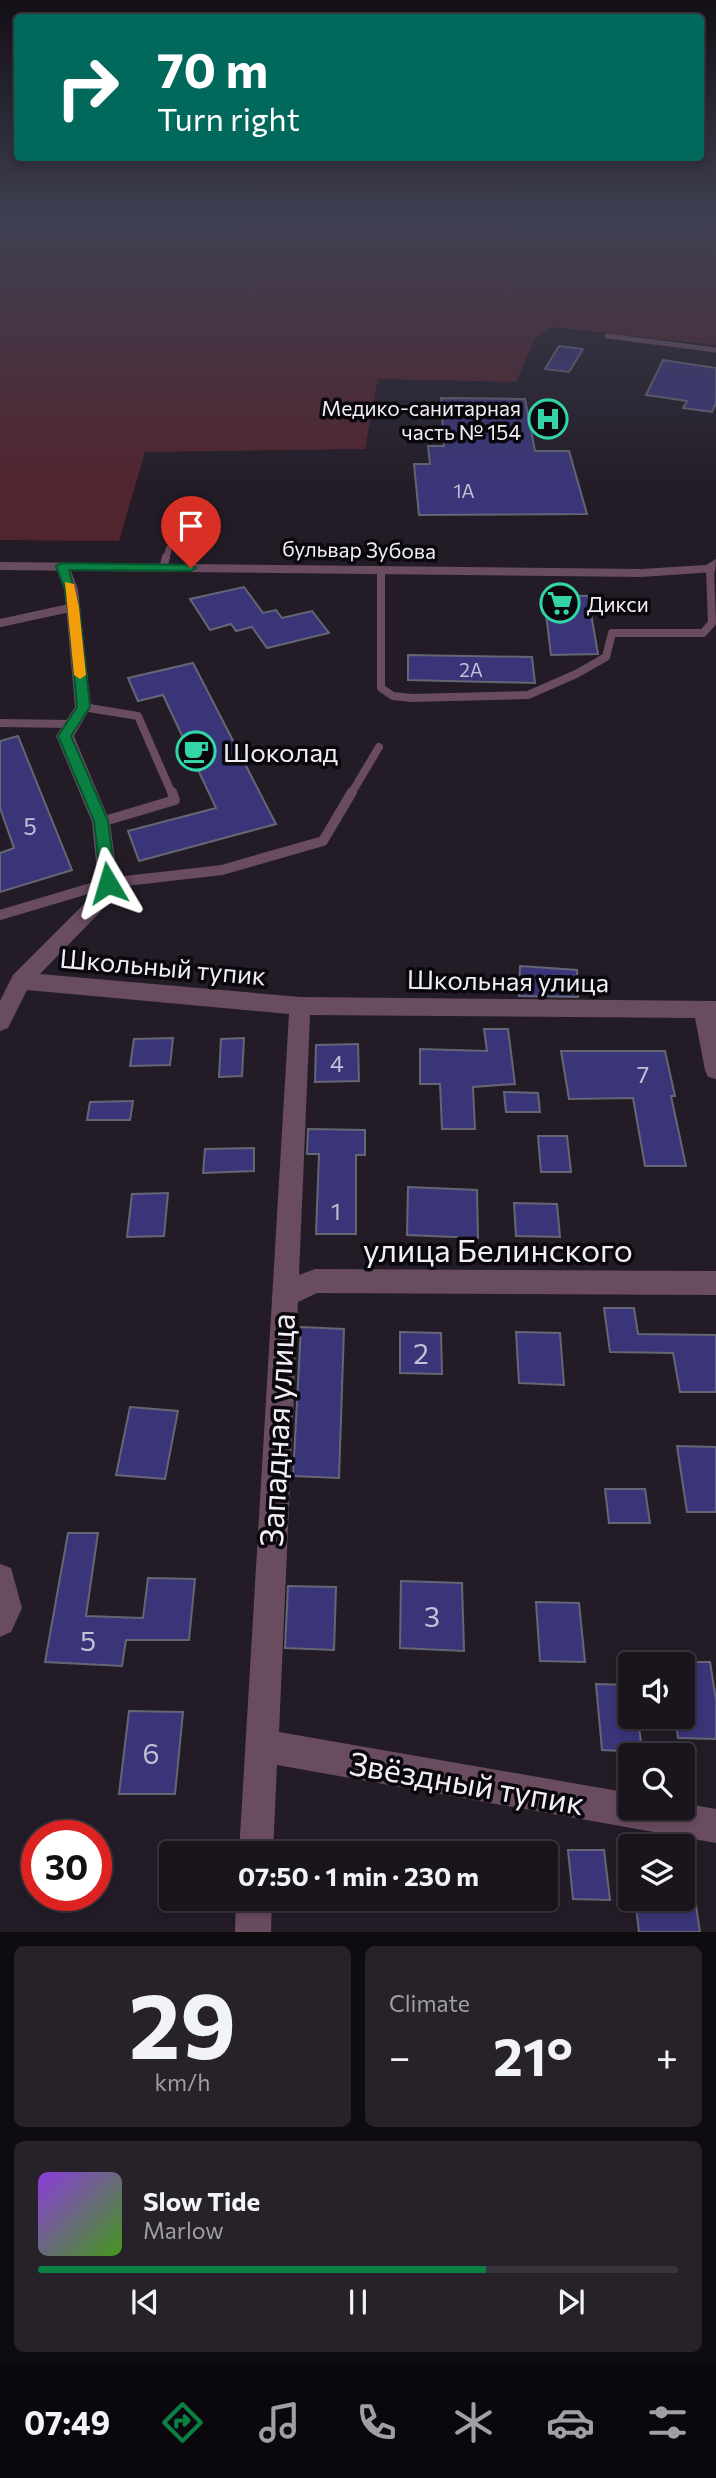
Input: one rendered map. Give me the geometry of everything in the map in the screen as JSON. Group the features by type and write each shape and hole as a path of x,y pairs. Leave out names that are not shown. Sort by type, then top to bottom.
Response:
{"street":[{"name":"бульвар Зубова","path":"0,566 641,573 713,566"},
{"path":"0,1023 21,981 96,904 108,883 101,821 65,736 78,715 74,607 71,589 62,566"},
{"name":"Школьный тупик","path":"21,981 300,1006"},
{"name":"Школьная улица","path":"300,1006 710,1011"},
{"name":"Западная улица","path":"256,1841 300,1006"},
{"path":"710,1011 716,1070"},
{"name":"улица Белинского","path":"283,1296 315,1281 716,1283"},
{"path":"0,1579 6,1608 0,1621"},
{"name":"Звёздный тупик","path":"260,1745 716,1826"},
{"path":"253,1932 254,1911"}],"lane":[{"path":"607,337 716,350"},
{"path":"163,568 169,548"},
{"path":"382,571 381,688 393,696 412,698 528,695 607,657 612,633 703,633 712,623 713,566"},
{"path":"0,623 74,607"},
{"path":"0,723 78,715 138,716 175,800 101,821"},
{"path":"0,915 108,883 222,870 323,841 379,747"}],"shaded area":[{"path":"0,312 716,312 716,345 551,327 535,338 516,382 378,379 365,449 145,452 119,541 0,540"}],"building":[{"path":"559,346 583,349 569,372 545,369"},
{"path":"663,360 716,368 716,403 712,412 683,408 687,401 646,395"},
{"path":"441,398 525,399 535,451 569,451 587,514 419,515 414,464 430,464 428,446 444,446"},
{"path":"244,587 263,613 276,610 282,618 312,611 329,633 267,648 252,627 236,631 231,624 210,630 190,599"},
{"path":"547,595 588,596 598,654 551,655 546,614 550,614"},
{"path":"408,655 532,657 535,683 408,680"},
{"path":"193,663 276,824 139,861 128,831 216,808 163,695 138,701 128,678"},
{"path":"18,736 72,870 0,892 0,853 14,848 0,808 0,741"},
{"path":"520,966 577,970 578,997 519,996"},
{"path":"484,1029 508,1029 515,1084 473,1087 475,1129 442,1129 440,1084 420,1084 420,1049 487,1051"},
{"path":"173,1038 170,1065 130,1066 134,1039"},
{"path":"244,1038 242,1076 219,1077 221,1039"},
{"path":"358,1044 359,1081 315,1082 316,1045"},
{"path":"561,1051 665,1051 675,1096 671,1096 686,1166 645,1166 633,1098 569,1099"},
{"path":"504,1092 538,1093 540,1112 506,1112"},
{"path":"133,1101 130,1120 87,1120 90,1102"},
{"path":"308,1129 365,1130 365,1155 356,1155 356,1234 316,1234 319,1154 307,1154"},
{"path":"538,1136 567,1136 571,1172 541,1172"},
{"path":"254,1148 254,1171 203,1173 205,1149"},
{"path":"408,1187 477,1190 478,1238 407,1235"},
{"path":"168,1193 164,1236 127,1237 132,1194"},
{"path":"514,1203 557,1204 560,1237 516,1236"},
{"path":"604,1308 634,1308 638,1334 716,1335 716,1392 680,1392 673,1353 610,1352"},
{"path":"301,1327 344,1329 339,1478 293,1476"},
{"path":"400,1332 441,1333 442,1374 400,1373"},
{"path":"516,1332 560,1333 564,1385 519,1383"},
{"path":"130,1407 178,1411 165,1479 116,1475"},
{"path":"677,1446 716,1447 716,1512 687,1512"},
{"path":"605,1489 645,1489 650,1523 609,1523"},
{"path":"68,1533 98,1533 86,1616 143,1618 148,1578 195,1579 189,1640 126,1640 122,1666 45,1662"},
{"path":"401,1581 462,1583 464,1651 400,1648"},
{"path":"288,1586 336,1587 334,1650 285,1648"},
{"path":"536,1602 579,1603 585,1662 540,1661"},
{"path":"695,1662 710,1662 716,1700 716,1739 678,1738 677,1729 695,1729"},
{"path":"596,1684 618,1685 618,1729 639,1729 641,1743 618,1743 618,1751 602,1750"},
{"path":"129,1711 183,1712 175,1794 119,1794"},
{"path":"568,1850 604,1850 610,1900 573,1899"},
{"path":"695,1899 700,1932 639,1932 636,1911 695,1911"}],"slow traffic":[{"path":"69,584 74,607 80,675"}],"place":[{"name":"Медико-санитарная часть № 154","path":"548,419"},
{"name":"Дикси","path":"560,603"},
{"name":"Шоколад","path":"196,751"}],"route":[{"path":"108,883 101,821 65,736 83,707 74,607 71,589 62,566 191,568"}]}
